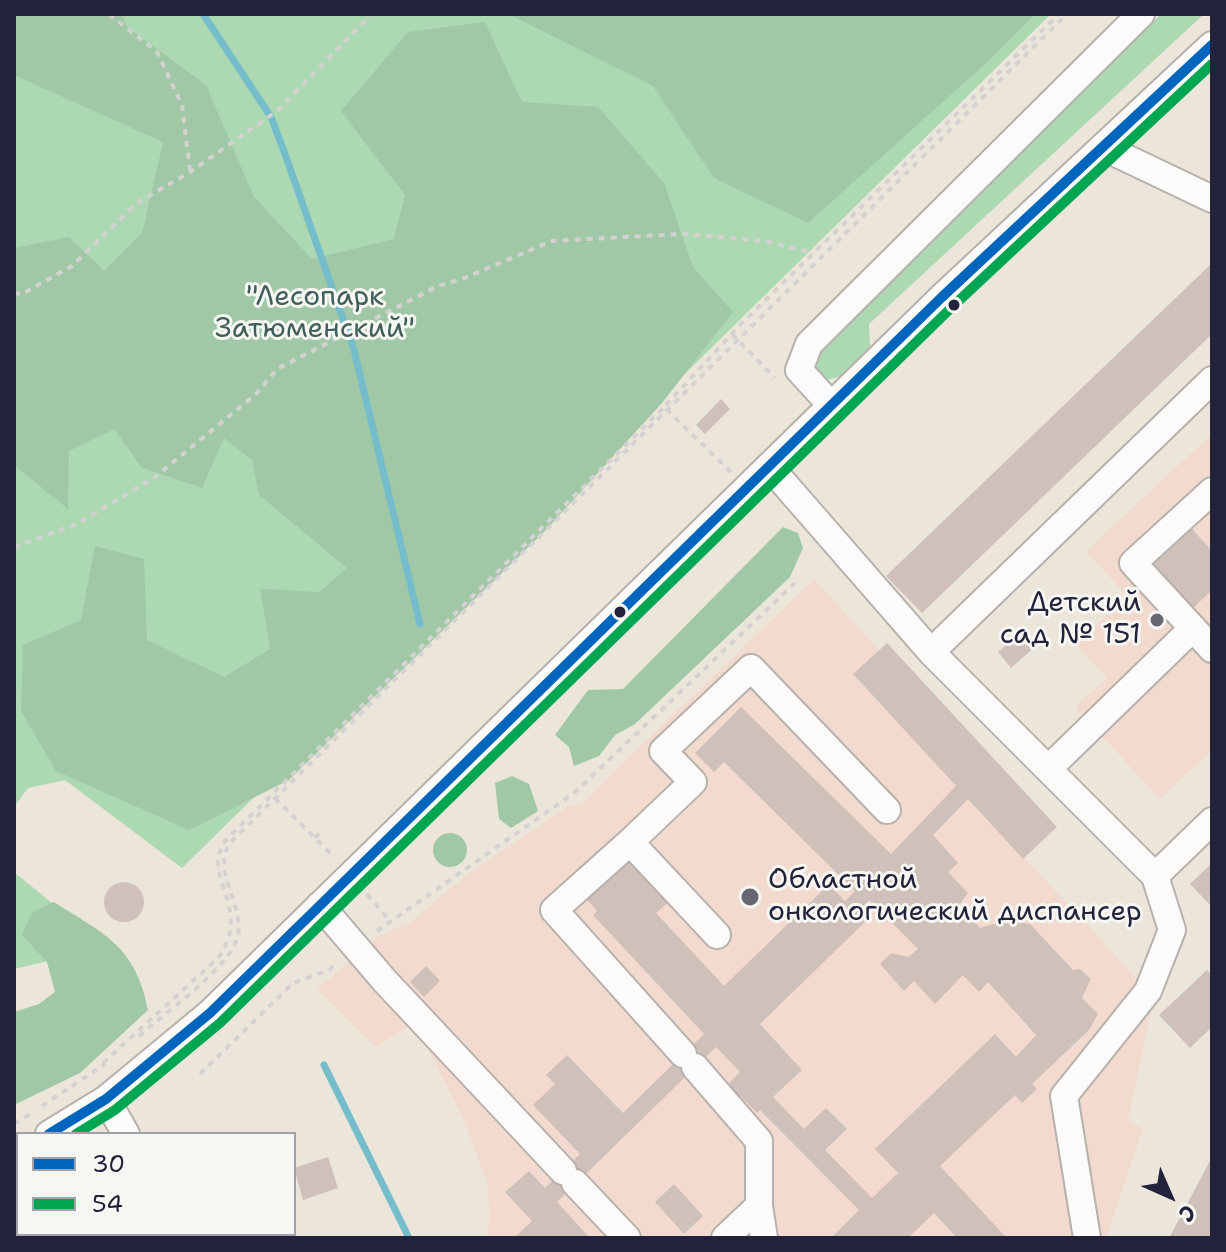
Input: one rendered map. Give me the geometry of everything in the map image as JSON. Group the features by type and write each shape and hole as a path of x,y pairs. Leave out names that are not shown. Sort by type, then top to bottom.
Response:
{"street":[{"path":"831,405 799,370 809,344 1141,14"},
{"path":"52,1132 106,1099 210,1013 831,405 1212,45"},
{"path":"1103,147 1212,199"},
{"path":"931,652 1212,380"},
{"path":"769,466 931,652 1155,876 1172,930 1148,991 1064,1096 1087,1238"},
{"path":"1212,491 1133,563 1212,649"},
{"path":"1048,769 1193,628"},
{"path":"764,1238 759,1206 759,1141 554,910 693,782 663,751 751,668 887,810"},
{"path":"1155,876 1212,821"},
{"path":"630,842 717,935"},
{"path":"320,905 384,980 627,1238"},
{"path":"106,1099 125,1132"},
{"path":"725,1238 759,1206"}],"path":[{"path":"109,14 157,52 182,105 190,172"},
{"path":"14,293 22,294 72,266 137,203 190,172 277,111 372,14"},
{"path":"665,409 813,253 1059,14"},
{"path":"14,1123 113,1059 224,961 237,942 240,924 223,863 224,851 665,409 1067,14"},
{"path":"14,547 77,524 155,477 256,394 277,369 438,286 552,241 681,234 766,241 813,253"},
{"path":"665,409 747,488"},
{"path":"370,937 574,793 795,583"},
{"path":"275,798 341,863"},
{"path":"315,838 321,832"},
{"path":"363,889 391,921"},
{"path":"200,1074 293,983 329,970 339,962"}],"shaded area":[{"name":"Детский сад № 151","path":"1212,434 1212,750 1160,799 1075,707 1107,678 1076,644 1127,596 1086,551"},
{"name":"Областной онкологический диспансер","path":"814,579 879,650 853,674 1154,997 1128,1121 1143,1129 1106,1238 487,1238 490,1220 487,1182 463,1118 415,1023 375,1047 317,989 379,936 409,923 472,871 570,805 581,804"}],"green space":[{"name":"\"Лесопарк Затюменский\"","path":"14,14 1051,14 182,868 65,780 28,788 14,807"},
{"name":"\"Лесопарк Затюменский\"","path":"14,14 121,14 127,27 206,85 254,197 312,259 394,239 405,195 341,111 408,32 485,22 522,102 598,107 664,183 693,267 733,312 662,403 544,532 289,780 189,830 56,771 21,711 23,645 81,620 95,546 144,559 147,640 224,677 270,649 260,589 319,592 347,568 259,495 252,460 224,438 202,488 142,468 114,429 69,451 68,509 14,465 14,248 69,237 104,271 142,233 163,142 14,75"},
{"path":"508,14 1035,14 985,64 808,223 714,178 653,86"},
{"path":"1161,14 1204,14 869,324 870,347 846,375 823,381 814,374 812,360"},
{"path":"783,527 798,533 803,548 790,577 635,724 615,735 599,756 574,766 569,747 555,735 588,690 623,689"},
{"path":"512,776 529,784 538,811 511,828 499,819 495,783"},
{"path":"450,833 462,838 467,850 462,862 450,867 438,862 433,850 438,838"},
{"path":"14,872 91,935 65,957 14,969"},
{"path":"54,902 103,933 126,956 143,988 148,1010 80,1073 14,1105 14,1012 39,1004 55,992 47,962 22,935 32,912"}],"building":[{"path":"1212,263 1212,334 922,613 886,576"},
{"path":"721,399 730,409 705,434 696,425"},
{"path":"1192,529 1212,551 1212,590 1191,610 1151,567"},
{"path":"1023,630 1037,645 1011,668 998,652"},
{"path":"887,643 1057,827 1023,859 968,799 933,835 958,863 948,872 968,893 959,905 980,928 1007,920 1030,924 1073,970 1080,969 1091,979 1082,998 1098,1014 1089,1030 1032,1084 1037,1089 1022,1103 1015,1095 940,1166 1005,1236 957,1238 934,1213 908,1238 831,1238 859,1210 760,1110 757,1113 728,1084 740,1072 716,1047 557,1202 590,1238 514,1238 532,1221 505,1192 529,1171 545,1188 580,1154 533,1105 555,1084 546,1075 567,1055 623,1113 704,1034 593,915 597,911 584,896 632,852 673,898 656,913 724,986 829,884 845,901 855,891 724,762 714,772 695,753 741,707 891,854 956,786 853,674","holes":["869,900 918,949 908,957 891,953 880,964 904,991 914,981 935,1004 963,975 979,992 988,982 1036,1035 1016,1057 995,1034 875,1149 898,1173 872,1198 825,1150 847,1129 826,1108 804,1129 773,1097 802,1070 760,1024 865,922 857,914"]},
{"path":"1212,863 1212,907 1190,884"},
{"path":"124,882 138,888 144,902 138,916 124,922 110,916 104,902 110,888"},
{"path":"426,966 440,981 424,997 410,982"},
{"path":"1207,970 1212,976 1212,1027 1190,1048 1159,1015"},
{"path":"328,1157 338,1188 303,1200 296,1167"},
{"path":"1212,1157 1212,1238 1169,1238"},
{"path":"674,1184 703,1216 684,1234 655,1202"},
{"path":"127,1236 128,1238 67,1238"}],"waterway":[{"path":"203,14 271,117 285,154 354,350 420,624"},
{"path":"324,1065 409,1238"}],"transit line":[{"name":"30","path":"52,1132 106,1099 210,1013 942,297 1212,45"},
{"name":"54","path":"79,1132 115,1110 220,1023 952,307 1212,64"}],"place":[{"name":"Детский сад № 151","path":"1157,620"},
{"name":"Областной онкологический диспансер","path":"750,897"}]}
